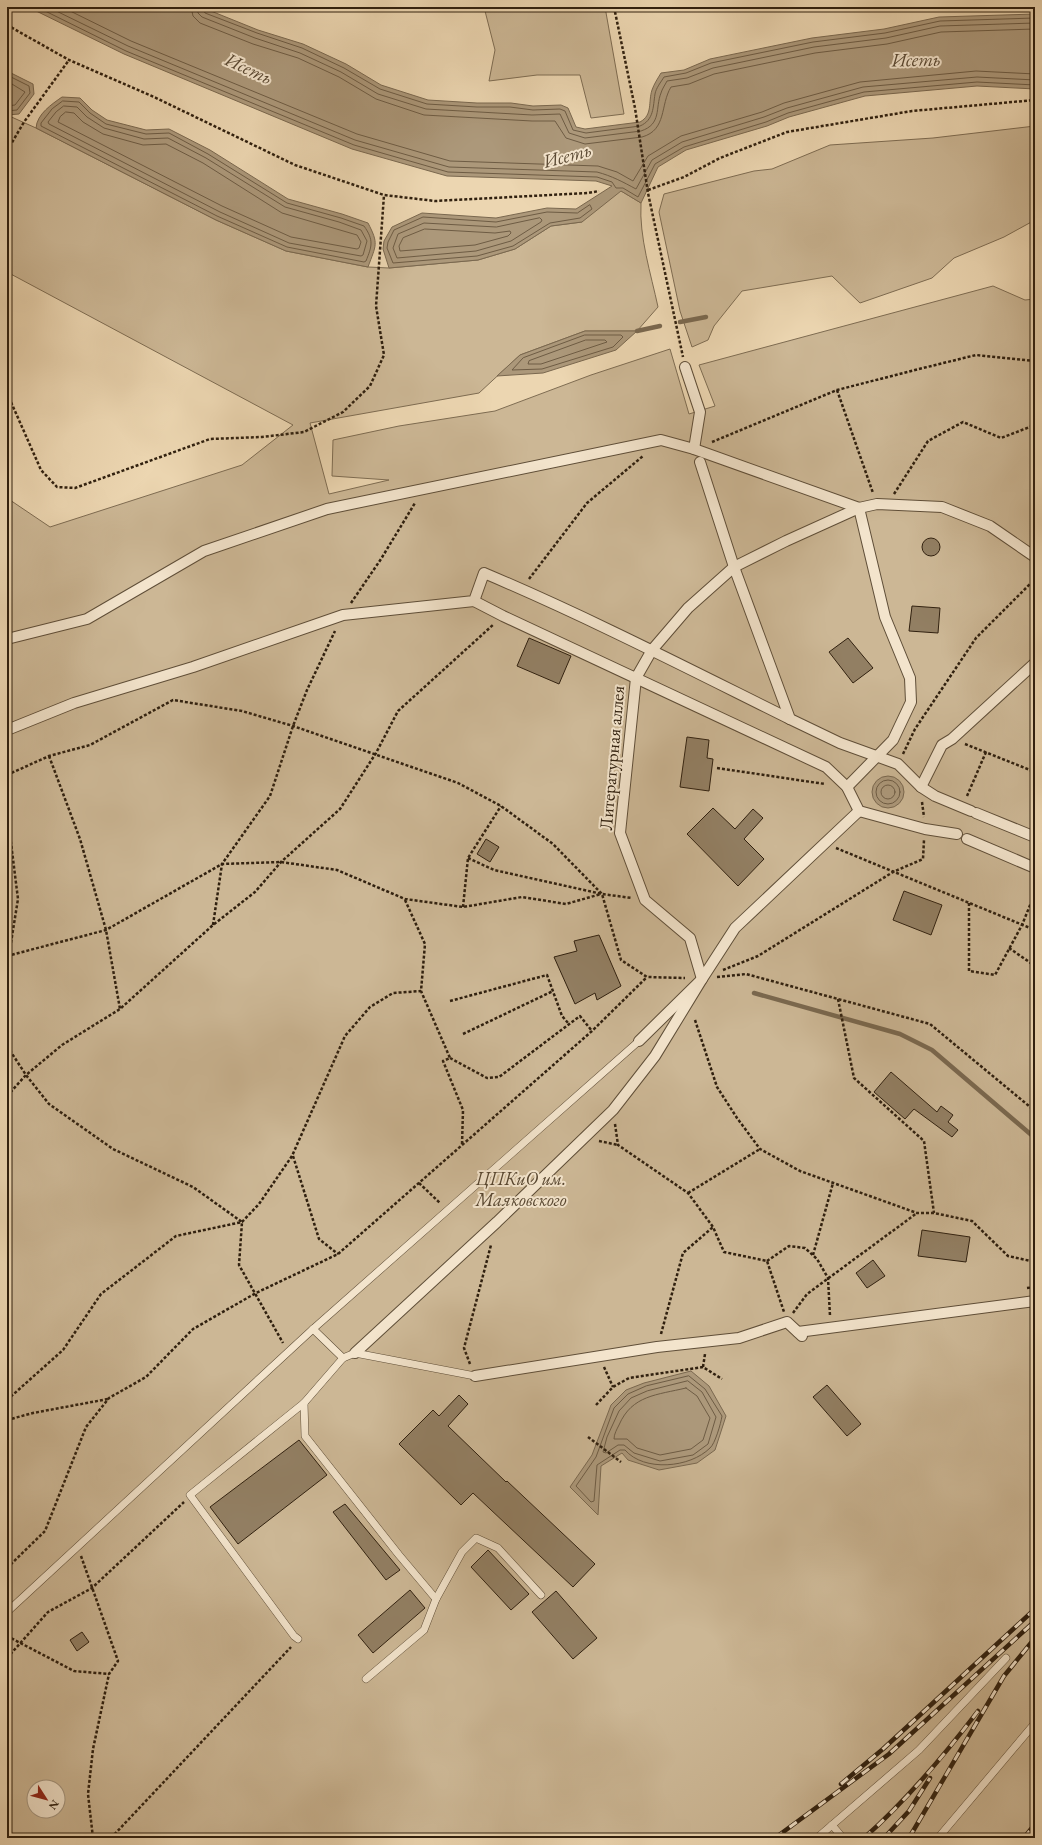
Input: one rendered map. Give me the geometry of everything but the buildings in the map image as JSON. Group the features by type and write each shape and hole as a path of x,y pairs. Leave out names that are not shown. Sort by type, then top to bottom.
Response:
{"street":[{"path":"685,367 700,412 694,449"},
{"path":"7,639 87,619 204,551 327,509 661,440 694,449 859,508 885,617 910,678 911,702 893,740 847,787"},
{"path":"700,462 734,567 790,720"},
{"name":"Литературная аллея","path":"702,979 690,938 645,900 620,833 636,678 652,650 688,608 734,567 786,541 859,508 882,504 942,507 990,526 1035,558"},
{"path":"474,601 484,573 652,650 790,720 840,743 877,758 898,764 921,787 935,796 1035,837"},
{"path":"7,730 74,703 193,667 342,614 474,601 503,616 826,766 847,787 859,811 925,829 957,834"},
{"path":"921,787 942,745 952,739 1035,663"},
{"path":"355,1353 497,1222 613,1110 656,1056 702,979 735,928 859,811"},
{"path":"967,839 1035,868"},
{"path":"639,1041 702,979"},
{"path":"475,1376 657,1347 739,1338 787,1322 800,1334 1035,1301"}],"lane":[{"path":"7,1612 313,1329 639,1041"},
{"path":"313,1329 343,1358"},
{"path":"298,1639 294,1636 190,1495 304,1403 343,1358 355,1353 475,1376"},
{"path":"304,1403 305,1436 399,1555 436,1598"},
{"path":"366,1679 424,1630 436,1598 462,1552 476,1538 498,1548 542,1595"},
{"path":"817,1838 919,1750 1006,1658"},
{"path":"938,1838 1035,1723"},
{"path":"832,1826 843,1838"}],"path":[{"path":"614,7 635,108 648,188 685,367"},
{"path":"7,25 70,60 154,97 295,165 384,195 435,201 588,193 599,191"},
{"path":"7,151 24,122 70,60"},
{"path":"648,188 684,177 720,158 787,132 912,110 1035,100"},
{"path":"7,393 41,470 57,487 75,488 210,439 304,432 343,412 370,386 384,355 376,306 384,195"},
{"path":"694,449 837,390 976,355 1035,361"},
{"path":"837,390 882,504"},
{"path":"882,504 928,441 963,422 1001,438 1035,425"},
{"path":"521,589 586,503 645,455"},
{"path":"898,764 915,729 976,638 1035,579"},
{"path":"7,1096 26,1074 62,1045 120,1009 214,925 255,892 281,862 340,809 376,753 398,711 474,644 503,616"},
{"path":"7,1001 8,956 18,899 10,835 7,773 49,756 90,744 173,700 242,711 376,753 458,783 501,806 553,844 602,894 621,960 647,978 702,979 746,974 930,1024 1035,1110"},
{"path":"8,956 106,930 222,864 270,796 293,726"},
{"path":"952,739 1035,772"},
{"path":"970,810 986,752"},
{"path":"49,756 80,839 106,930 120,1009"},
{"path":"717,768 847,787"},
{"path":"462,907 468,858 501,806"},
{"path":"825,843 1035,930"},
{"path":"468,858 494,870 602,894 645,900"},
{"path":"222,864 281,862 337,870 405,899 462,907 522,898 566,904 602,894"},
{"path":"214,925 222,864"},
{"path":"702,979 758,956 893,872"},
{"path":"969,903 969,971 995,975 1022,925 1035,893"},
{"path":"405,899 425,944 421,991 450,1058 487,1078 499,1077 580,1016 592,1031"},
{"path":"1009,948 1035,966"},
{"path":"450,1001 546,975 562,1016 569,1024"},
{"path":"7,1420 33,1413 109,1398 146,1377 193,1330 256,1294 338,1254 592,1031 647,978"},
{"path":"7,1400 63,1350 101,1294 176,1236 242,1222 259,1204 292,1156 345,1036 370,1007 393,993 421,991"},
{"path":"463,1034 553,991"},
{"path":"838,998 854,1078 924,1141 934,1212"},
{"path":"695,1020 717,1087 737,1118 760,1149 800,1171 917,1213 934,1212 972,1221 1008,1256 1035,1262"},
{"path":"7,1046 49,1104 113,1148 193,1187 242,1222"},
{"path":"450,1058 443,1061 463,1110 462,1145"},
{"path":"613,1110 618,1145"},
{"path":"583,1138 618,1145 688,1193 712,1227 724,1252 767,1261 789,1246 805,1248 817,1259 828,1278 830,1316"},
{"path":"688,1193 760,1149"},
{"path":"292,1156 319,1239 338,1254"},
{"path":"419,1183 439,1203"},
{"path":"813,1255 833,1183"},
{"path":"787,1322 807,1294 917,1213"},
{"path":"242,1222 239,1265 288,1352"},
{"path":"657,1347 684,1254 712,1227"},
{"path":"475,1376 464,1348 491,1244"},
{"path":"767,1261 787,1322"},
{"path":"598,1356 613,1387"},
{"path":"596,1405 613,1387 629,1378 703,1367 722,1379"},
{"path":"7,1568 45,1531 86,1427 109,1398"},
{"path":"588,1437 621,1462"},
{"path":"7,1658 48,1612 92,1588 190,1495"},
{"path":"77,1546 118,1662 109,1674 92,1749 88,1794 93,1838"},
{"path":"7,1636 74,1671 109,1674"},
{"path":"111,1838 298,1639"}],"green space":[{"path":"480,7 605,7 624,114 591,118 580,75 537,75 489,81 495,50 485,11"},
{"name":"ЦПКиО им. Маяковского","path":"7,115 36,128 216,220 286,251 368,267 389,268 478,260 515,249 551,226 582,222 613,186 641,203 644,242 658,307 637,331 585,331 520,355 479,393 310,423 329,494 389,480 332,476 333,440 399,426 495,411 591,375 670,349 689,414 715,406 699,365 993,286 1025,300 1035,299 1035,1838 7,1838 7,498 50,527 242,465 293,425 7,272"},
{"path":"1035,126 1035,220 1004,237 954,258 932,278 860,303 832,276 742,291 714,326 708,340 692,347 680,311 659,212 664,194 754,171 772,169 830,145 933,138"}],"water":[{"name":"Исеть","path":"28,7 201,7 258,30 303,44 346,64 381,85 428,100 477,103 511,103 533,106 561,105 568,108 576,127 585,129 640,122 647,116 652,90 661,73 684,70 710,59 812,38 884,29 939,17 1035,14 1035,89 977,86 865,96 789,117 767,126 686,150 658,167 641,203 621,191 582,222 551,226 515,249 478,260 389,268 383,249 384,241 392,227 422,213 496,218 547,208 576,209 612,186 596,181 447,176 352,149 124,54"},
{"path":"7,71 33,84 34,94 19,114 7,115"},
{"path":"62,97 80,98 92,110 107,120 146,130 169,129 210,150 288,199 368,223 374,236 375,245 368,267 286,251 216,220 36,128 42,114"},
{"path":"585,331 637,331 616,350 543,373 497,376 520,355"},
{"path":"885,776 891,776 900,780 904,792 900,804 891,808 885,808 876,804 872,795 872,789 876,780"},
{"path":"691,1371 709,1386 726,1416 715,1450 697,1463 659,1470 628,1460 622,1453 601,1466 598,1515 570,1487 592,1455 611,1405 626,1390 644,1383"}],"waterway":[{"path":"680,322 706,317"},
{"path":"637,331 660,326"},
{"path":"754,993 900,1034 932,1050 1035,1138"}],"railway":[{"path":"841,1784 883,1749 1035,1609"},
{"path":"775,1838 889,1754 1035,1621"},
{"path":"909,1838 1004,1676 1035,1638"},
{"path":"864,1838 880,1824 924,1778 978,1711"},
{"path":"884,1838 909,1811 930,1778"},
{"path":"1024,1838 1035,1824"}]}
